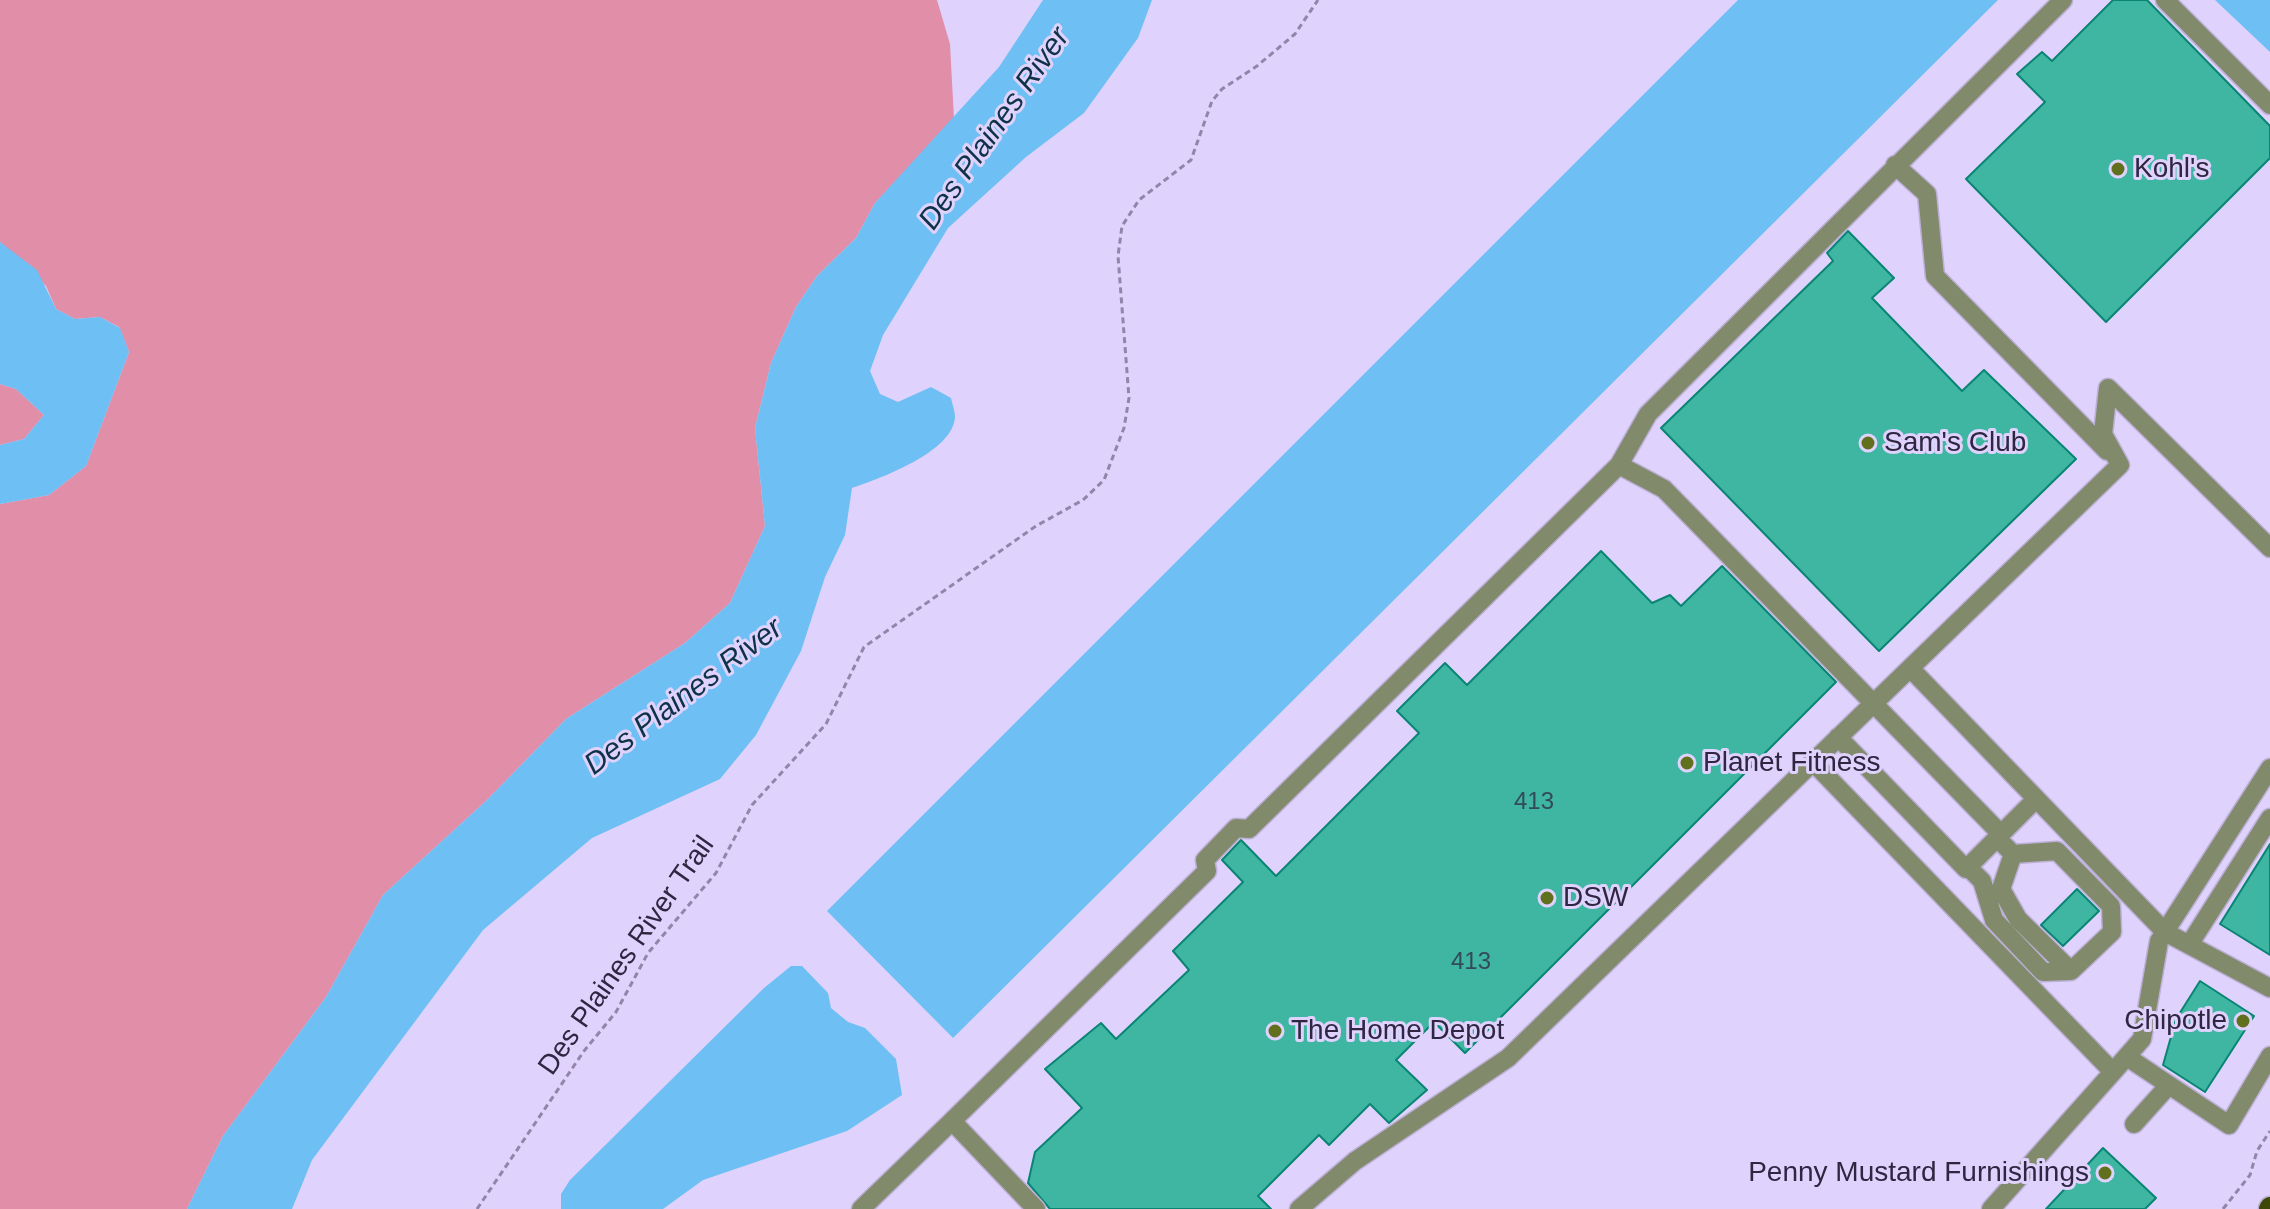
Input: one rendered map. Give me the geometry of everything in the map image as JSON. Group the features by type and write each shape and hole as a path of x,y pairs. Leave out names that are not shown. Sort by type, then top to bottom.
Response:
{"lane":[{"path":"861,1209 1207,871 1205,860 1236,828 1249,829 1619,465 1648,414 2063,0"},
{"path":"2165,0 2270,105"},
{"path":"1895,165 1927,194 1935,276 2120,465"},
{"path":"2120,465 2103,434 2108,388 2270,548"},
{"path":"1619,465 1664,489 1875,702 2013,854"},
{"path":"1299,1209 1355,1161 1508,1058 2120,465"},
{"path":"1910,668 2165,932 2270,988"},
{"path":"1838,737 1966,869 1968,867 1982,881 1994,920 2043,972 2071,971 2112,932 2111,906 2057,851 2013,854"},
{"path":"1813,762 2113,1072"},
{"path":"1991,1209 2142,1039 2159,941 2270,768"},
{"path":"1968,867 2036,799"},
{"path":"2189,945 2270,818"},
{"path":"2013,854 2001,889 2018,919 2071,971"},
{"path":"2127,1057 2229,1125 2270,1056"},
{"path":"2134,1124 2169,1085"},
{"path":"952,1121 1036,1209"}],"path":[{"name":"Des Plaines River Trail","path":"477,1209 584,1051 616,1012 648,953 716,873 752,805 826,724 864,647 1036,526 1083,500 1104,480 1124,428 1129,398 1118,256 1122,226 1139,200 1191,160 1212,101 1222,89 1257,66 1295,34 1318,0"},
{"path":"2223,1209 2250,1175 2257,1151 2270,1131"}],"shaded area":[{"path":"0,0 937,0 950,44 954,119 875,203 856,238 817,276 796,307 771,363 755,428 765,526 730,603 685,643 566,719 487,800 383,895 326,997 223,1136 187,1209 0,1209 0,504 49,495 86,466 129,352 119,327 100,317 75,319 56,309 46,286 0,242"},
{"path":"0,384 16,389 44,415 24,439 0,445"}],"water":[{"name":"Des Plaines River","path":"1043,0 1152,0 1138,38 1084,113 1026,157 948,228 883,335 870,371 880,394 898,402 931,387 951,398 955,417 951,430 942,441 914,462 852,488 845,535 825,577 801,651 756,735 720,779 592,838 483,930 312,1160 292,1209 187,1209 223,1136 326,997 383,895 487,800 566,719 685,643 730,603 765,526 755,428 771,363 796,307 817,276 856,238 875,203 999,67"},
{"path":"1738,0 1998,0 953,1038 827,911"},
{"path":"2215,0 2270,0 2270,52"},
{"path":"0,242 37,270 56,309 75,319 100,317 120,328 129,352 86,466 49,495 0,504 0,445 24,439 44,415 16,389 0,384"},
{"path":"791,966 802,966 828,993 831,1008 848,1022 865,1028 896,1059 902,1095 847,1131 703,1180 663,1209 561,1209 561,1194 570,1180 764,988"}],"building":[{"name":"Kohl's","path":"2113,0 2147,0 2270,126 2270,158 2106,322 1966,179 2045,102 2017,74 2042,52 2052,61"},
{"name":"Sam's Club","path":"1848,231 1894,278 1872,298 1962,391 1984,370 2076,459 1879,651 1661,428 1833,261 1827,253"},
{"path":"1601,551 1652,603 1670,595 1681,606 1722,566 1836,682 1465,1053 1434,1022 1396,1060 1427,1090 1389,1123 1370,1104 1329,1145 1319,1135 1258,1196 1271,1209 1050,1209 1028,1183 1035,1152 1082,1108 1045,1069 1101,1023 1116,1039 1189,970 1173,951 1243,882 1222,860 1241,840 1276,876 1419,733 1397,711 1445,663 1467,685"},
{"path":"2270,844 2270,955 2220,924"},
{"path":"2077,889 2099,911 2063,946 2041,925"},
{"path":"2200,981 2254,1016 2205,1092 2163,1065 2176,1019"},
{"name":"Penny Mustard Furnishings","path":"2103,1148 2156,1198 2145,1209 2046,1209"}],"place":[{"name":"Kohl's","path":"2118,169"},
{"name":"Sam's Club","path":"1868,443"},
{"name":"Planet Fitness","path":"1687,763"},
{"name":"DSW","path":"1547,898"},
{"name":"Chipotle","path":"2243,1021"},
{"name":"The Home Depot","path":"1275,1031"},
{"name":"Penny Mustard Furnishings","path":"2105,1173"}]}
